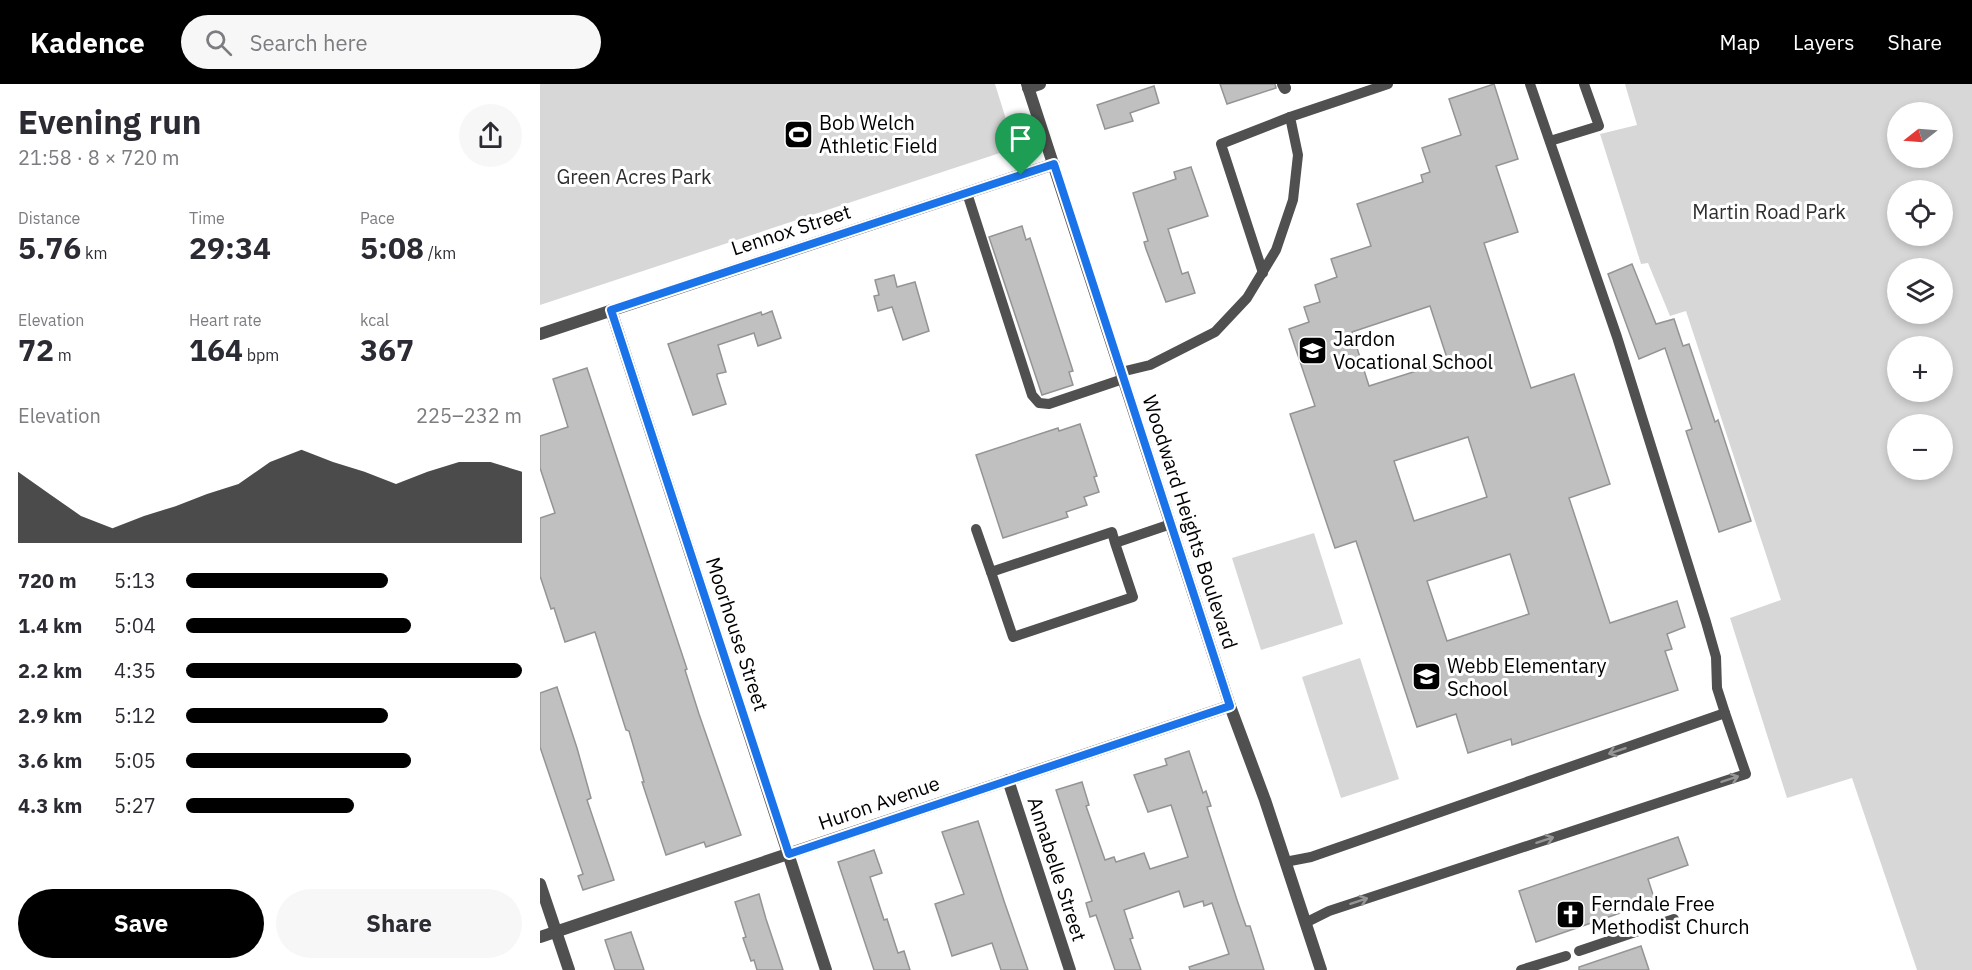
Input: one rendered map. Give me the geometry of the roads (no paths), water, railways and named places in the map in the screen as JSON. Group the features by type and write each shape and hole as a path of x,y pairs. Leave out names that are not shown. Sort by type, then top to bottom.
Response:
{"street":[{"name":"Woodward Heights Boulevard","path":"1032,85 1054,164 1122,376 1230,706 1265,800 1321,970"},
{"name":"Lennox Street","path":"540,334 1054,164"},
{"name":"Moorhouse Street","path":"611,310 826,970"},
{"name":"Huron Avenue","path":"540,937 1230,706"},
{"name":"Annabelle Street","path":"1008,780 1070,970"},
{"path":"540,884 569,970"}],"lane":[{"path":"1263,273 1221,144 1290,117 1389,84"},
{"path":"1305,923 1329,911 1746,774 1717,688 1716,657 1706,621 1617,337 1530,84"},
{"path":"1550,141 1599,126 1584,84"},
{"path":"968,193 1032,394 1039,404 1049,404 1150,365 1215,332 1247,298 1276,250 1293,200 1298,155 1290,117"},
{"path":"1115,543 1171,524"},
{"path":"976,529 991,573 1013,637 1133,597 1112,532 991,573"},
{"path":"1285,862 1311,857 1725,714"},
{"path":"1579,951 1674,919"},
{"path":"1521,970 1566,956"}],"place":[{"name":"Bob Welch Athletic Field","path":"798,134"},
{"name":"Jardon Vocational School","path":"1312,350"},
{"name":"Webb Elementary School","path":"1426,677"},
{"name":"Ferndale Free Methodist Church","path":"1570,915"}],"park label":[{"name":"Green Acres Park","path":"634,177"},
{"name":"Martin Road Park","path":"1769,212"}]}
